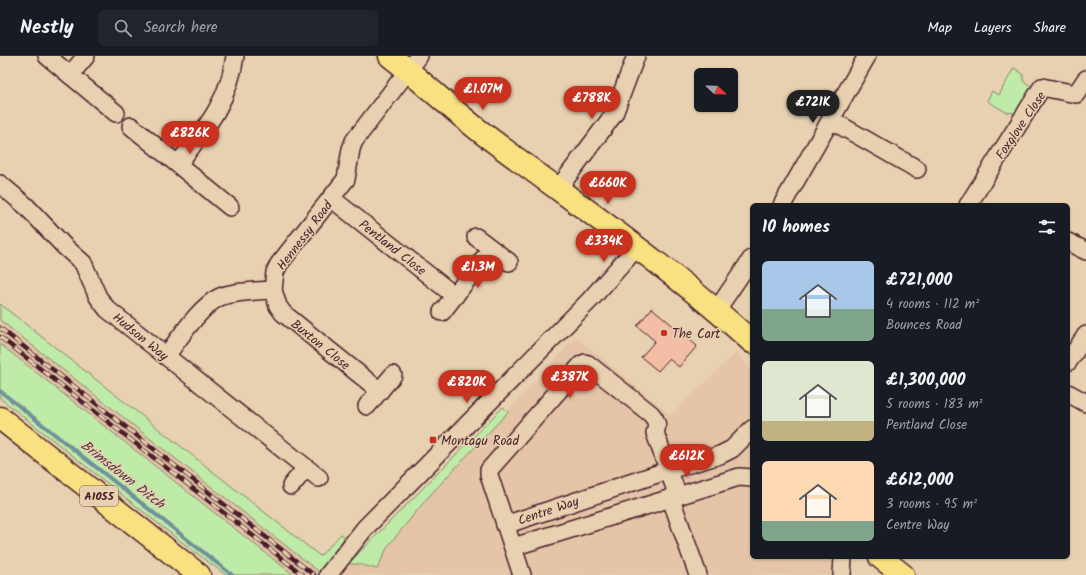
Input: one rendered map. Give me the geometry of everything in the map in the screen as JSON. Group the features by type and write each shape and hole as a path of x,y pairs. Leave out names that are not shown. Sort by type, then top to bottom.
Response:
{"main road":[{"path":"390,56 414,63 480,130 636,248 716,311 750,340"},
{"name":"A1055","path":"0,418 199,575"},
{"path":"883,559 903,575"}],"street":[{"path":"47,56 116,113"},
{"path":"70,75 86,56"},
{"path":"178,164 208,127 216,113 229,82 235,56"},
{"path":"558,189 614,114 636,56"},
{"path":"783,203 866,56"},
{"name":"Hennessy Road","path":"273,290 274,276 279,264 346,179 351,149 354,141 414,63"},
{"name":"Foxglove Close","path":"969,203 1042,87 1076,94 1086,79"},
{"path":"831,120 917,169"},
{"path":"132,126 230,207"},
{"name":"Hudson Way","path":"0,184 26,206 64,246 83,263 101,303 312,473 291,486"},
{"name":"Pentland Close","path":"331,198 455,296"},
{"path":"476,237 508,262"},
{"path":"1070,243 1086,251"},
{"path":"328,575 365,528 590,300 636,248"},
{"path":"442,312 491,249"},
{"path":"716,311 750,261"},
{"path":"166,356 199,314 212,301 228,294 273,290"},
{"name":"Buxton Close","path":"273,290 278,306 283,313 380,391"},
{"path":"1070,359 1086,335"},
{"path":"505,525 489,475 489,470 581,365 585,363 651,414 657,425 655,433 669,470 675,498 698,575"},
{"path":"368,406 393,375"},
{"path":"1070,394 1086,403"},
{"name":"Centre Way","path":"750,431 732,449 720,455 669,470 505,525 513,547 739,477 750,478"},
{"path":"513,547 522,575"},
{"path":"842,575 843,559"}],"shaded area":[{"path":"0,320 323,575 293,575 0,344"},
{"path":"576,337 671,415 737,352 750,368 750,559 832,559 832,575 339,575 347,564 358,564 377,569 388,546 430,495"}],"green space":[{"path":"1014,68 1023,74 1023,81 1034,90 1022,114 1006,112 987,101 992,91 999,95"},
{"path":"0,304 320,556 341,534 344,536 343,540 319,572 0,320"},
{"path":"0,344 293,575 226,575 179,540 0,398"},
{"path":"503,407 508,412 430,495 388,546 377,569 358,564 347,564 350,562"}],"building":[{"name":"The Cart","path":"652,308 697,346 679,367 669,359 658,371 641,357 655,341 637,326"}],"waterway":[{"name":"Brimsdown Ditch","path":"0,391 232,575"}],"railway":[{"path":"0,328 314,575"},
{"path":"0,337 303,575"}],"place":[{"name":"The Cart","path":"664,333"},
{"name":"Montagu Road","path":"433,440"}]}
